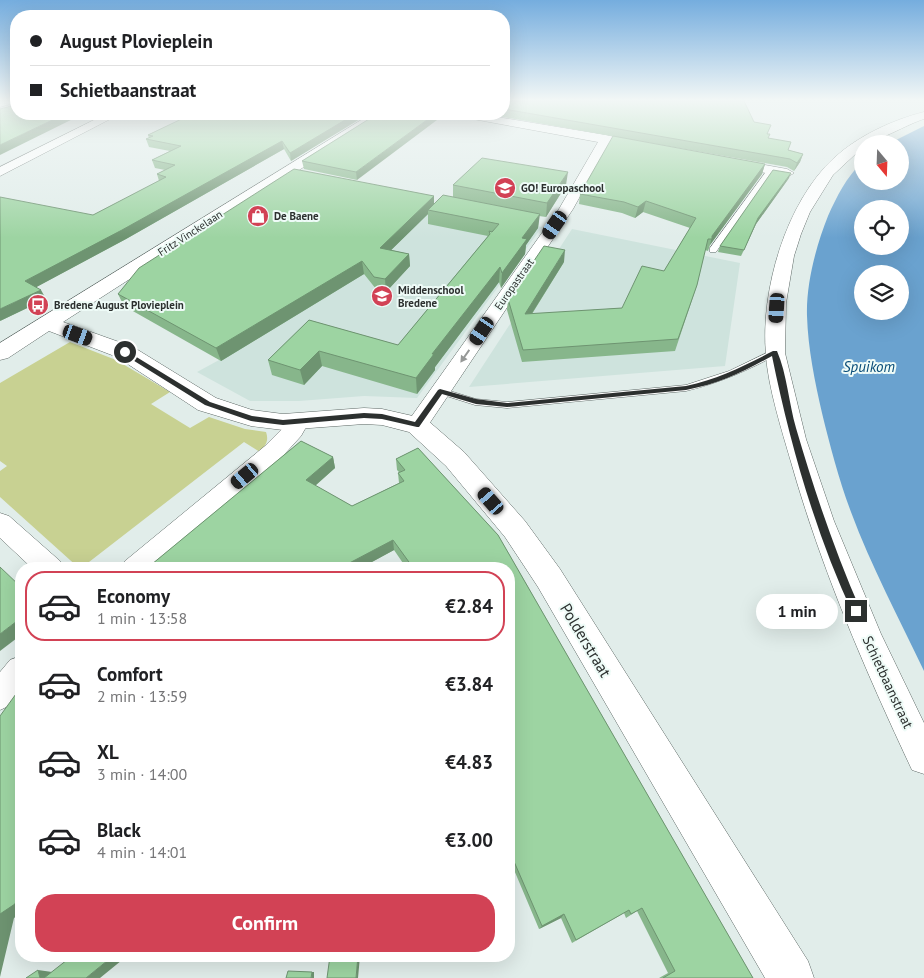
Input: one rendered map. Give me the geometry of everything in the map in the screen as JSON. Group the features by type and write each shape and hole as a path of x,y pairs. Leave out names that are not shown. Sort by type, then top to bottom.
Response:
{"street":[{"path":"0,172 50,147"},
{"name":"Fritz Vinckelaan","path":"0,353 46,323 295,173 333,147"},
{"name":"Europastraat","path":"417,425 601,147"},
{"name":"Schietbaanstraat","path":"859,147 846,155 828,172 801,215 779,280 775,352 787,408 806,476 841,576 894,697 924,758"},
{"path":"722,161 787,172"},
{"path":"46,323 125,352 207,404 221,410 267,421 298,422 364,416 382,417 417,425"},
{"path":"142,562 273,452 293,431 298,422"},
{"name":"Polderstraat","path":"417,425 461,466 515,529 543,570 791,978"},
{"path":"0,523 43,562"},
{"path":"0,695 15,677"}],"lane":[{"path":"713,250 770,170"},
{"path":"440,391 476,402 507,405 686,388 710,383 728,376 775,352"}],"shaded area":[{"name":"Middenschool Bredene","path":"357,191 542,227 417,398 364,396 299,401 250,401 197,372 258,339 275,322"},
{"path":"572,229 740,263 725,366 469,387"}],"green space":[{"path":"70,342 116,360 170,392 151,404 190,428 209,417 245,429 266,432 267,440 260,452 244,442 89,562 72,562 0,497 0,471 7,466 0,461 0,383"}],"water":[{"name":"Spuikom","path":"909,147 924,147 924,671 876,572 847,500 822,413 812,365 807,316 810,278 828,216 854,171 854,190 909,190"}],"building":[{"path":"180,147 272,147 122,230 25,281 41,290 0,309 0,197 93,215 166,177 157,174 175,165 152,160"},
{"path":"286,147 301,147 290,153"},
{"path":"325,147 391,147 356,172 302,161"},
{"path":"607,147 671,147 765,164 712,236 712,239 708,239 697,285 678,339 523,350 508,299 544,246 565,250 525,314 622,308 642,266 664,271 696,218 646,201 638,207 624,202 580,194"},
{"path":"719,147 789,147 788,150 803,154 797,163 790,159"},
{"path":"482,158 568,172 547,203 453,185"},
{"path":"294,169 434,196 380,248 409,254 385,279 374,277 362,261 216,348 118,294 139,268"},
{"path":"773,170 791,173 758,218 744,250 720,246"},
{"path":"443,195 540,214 522,238 527,239 502,273 500,267 432,354 434,354 416,378 319,351 300,370 268,360 309,320 398,345 490,234 489,231 492,232 499,224 428,210"},
{"path":"301,441 333,457 306,480 352,506 404,481 398,473 405,470 396,459 418,448 498,535 514,562 409,562 393,540 351,562 154,562"},
{"path":"515,565 753,978 663,978 675,971 642,908 631,914 629,910 576,940 564,914 542,926 515,864"},
{"path":"0,567 15,581 15,623 0,634"},
{"path":"15,695 15,904 0,914 0,716"},
{"path":"64,962 106,962 86,978 44,978"},
{"path":"329,962 357,962 356,978 327,978"},
{"path":"38,970 40,978 26,978"},
{"path":"288,971 312,972 311,978 286,978"}],"place":[{"name":"GO! Europaschool","path":"505,188"},
{"name":"De Baene","path":"258,216"},
{"name":"Middenschool Bredene","path":"382,296"},
{"name":"Bredene August Plovieplein","path":"38,305"}],"route":[{"path":"125,352 207,404 251,418 267,421 298,422 364,416 382,417 417,425 440,391 476,402 507,405 686,388 710,383 737,372 775,352 787,408 806,476 841,576 856,611"}]}
